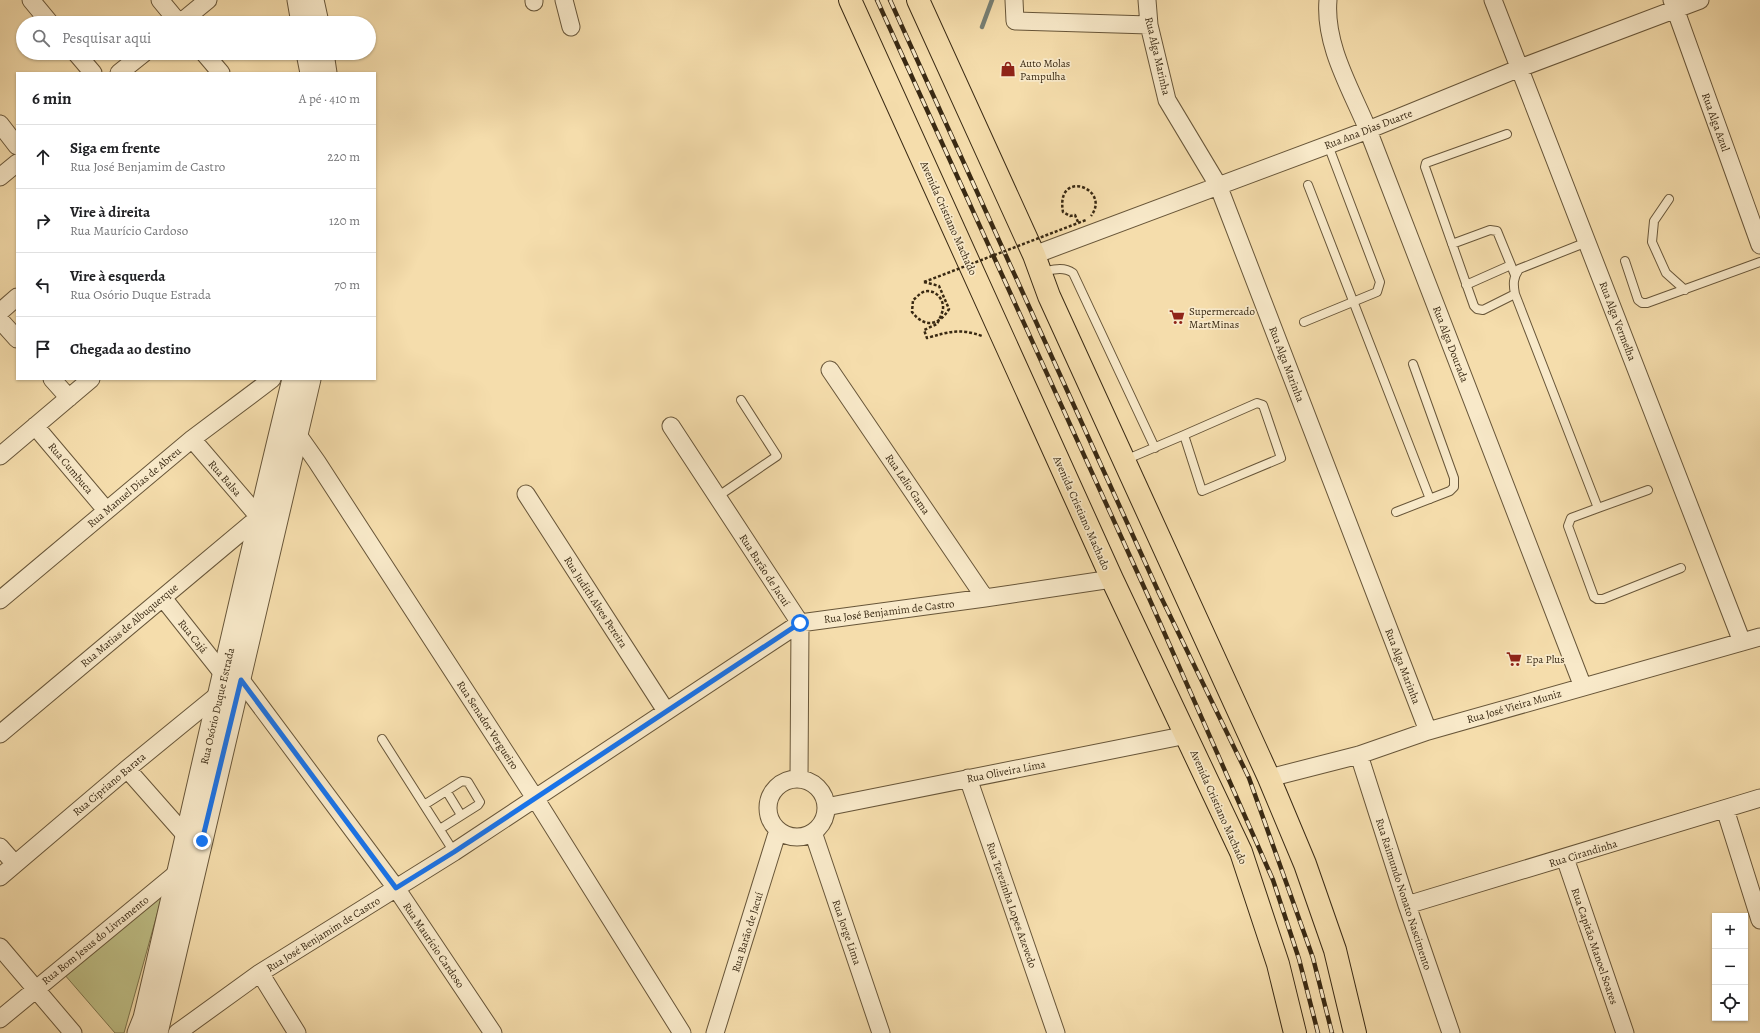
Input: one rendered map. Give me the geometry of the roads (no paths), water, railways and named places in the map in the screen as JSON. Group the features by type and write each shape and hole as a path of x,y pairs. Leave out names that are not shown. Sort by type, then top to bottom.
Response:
{"highway":[{"name":"Avenida Cristiano Machado","path":"850,0 1112,579 1241,852 1278,964 1295,1033"},
{"path":"918,0 1037,263 1049,296 1269,778 1306,864 1335,950 1355,1033"}],"street":[{"path":"31,0 44,16"},
{"path":"160,0 173,16"},
{"path":"188,16 208,0"},
{"path":"564,0 571,27"},
{"path":"1014,0 1015,21 1148,25"},
{"name":"Rua Alga Marinha","path":"1147,0 1148,25 1167,100 1218,186 1428,731"},
{"name":"Rua Alga Dourada","path":"1328,0 1327,14 1333,48 1368,130 1583,686"},
{"name":"Rua Alga Vermelha","path":"1493,0 1742,642"},
{"name":"Rua Ana Dias Duarte","path":"1037,263 1218,186 1368,130 1673,4 1700,0"},
{"name":"Rua Alga Azul","path":"1673,4 1760,245"},
{"path":"306,16 313,5"},
{"path":"82,60 92,72"},
{"path":"120,72 135,60"},
{"path":"210,60 220,72"},
{"path":"308,60 311,72"},
{"path":"324,60 326,72"},
{"path":"0,124 16,145"},
{"path":"0,177 16,164"},
{"path":"0,312 16,298"},
{"path":"0,320 16,338"},
{"name":"Rua Lelio Gama","path":"830,370 985,598"},
{"path":"53,380 69,398"},
{"path":"0,456 90,380"},
{"name":"Rua Manuel Dias de Abreu","path":"0,600 192,439 271,380"},
{"name":"Rua Osório Duque Estrada","path":"289,433 294,380"},
{"name":"Rua Osório Duque Estrada","path":"150,1026 194,839 227,681 289,433 310,380"},
{"name":"Rua Cumbuca","path":"35,426 106,510"},
{"name":"Rua Barão de Jacuí","path":"671,426 800,623"},
{"name":"Rua Senador Vergueiro","path":"289,433 535,798 682,1033"},
{"name":"Rua Balsa","path":"192,439 268,519"},
{"name":"Rua Judith Alves Pereira","path":"526,494 666,711"},
{"name":"Rua Matias de Albuquerque","path":"0,734 163,598 268,519"},
{"name":"Rua José Benjamim de Castro","path":"150,1026 181,1030 260,973 454,852 800,623 1112,579"},
{"name":"Rua Cajá","path":"163,598 227,681"},
{"path":"799,779 800,623"},
{"name":"Rua José Vieira Muniz","path":"1269,778 1359,755 1428,731 1760,637"},
{"name":"Rua Cipriano Barata","path":"0,877 127,769 227,681"},
{"name":"Rua Maurício Cardoso","path":"227,681 396,888 493,1033"},
{"name":"Rua Oliveira Lima","path":"826,807 1187,736"},
{"name":"Rua Raimundo Nonato Nascimento","path":"1359,755 1406,905 1451,1033"},
{"path":"127,769 194,839"},
{"name":"Rua Terezinha Lopes Azevedo","path":"968,778 1056,1033"},
{"path":"799,779 814,785 820,791 826,807 822,821 813,832 805,836 786,835 778,830 772,823 769,815 770,797 781,784 790,780 799,779"},
{"name":"Rua Cirandinha","path":"1406,905 1760,798"},
{"path":"1725,809 1760,920"},
{"name":"Rua Barão de Jacuí","path":"715,1033 778,830"},
{"name":"Rua Jorge Lima","path":"813,832 881,1033"},
{"path":"0,847 15,864"},
{"name":"Rua Capitão Manoel Soares","path":"1565,858 1625,1033"},
{"name":"Rua Bom Jesus do Livramento","path":"0,1019 34,989 186,874"},
{"path":"0,947 34,989 73,1033"},
{"path":"260,973 297,1033"}],"lane":[{"path":"1507,134 1426,163 1425,171 1466,284 1477,309 1483,310 1515,294"},
{"path":"1304,322 1377,292 1380,282 1328,145"},
{"path":"1308,186 1430,499"},
{"path":"1669,199 1654,222 1652,242 1666,273 1685,290"},
{"path":"1452,244 1493,230 1497,231 1515,275"},
{"path":"1587,242 1519,269 1515,275 1513,284 1515,294 1598,508"},
{"path":"1625,261 1638,300 1642,303 1647,303 1685,290 1760,262"},
{"path":"1037,263 1068,269 1073,273 1155,448"},
{"path":"1466,284 1511,265"},
{"path":"1396,512 1450,491 1454,487 1454,478 1413,364"},
{"path":"717,497 777,456 741,400"},
{"path":"1124,460 1257,403 1263,406 1282,458 1202,491 1184,435"},
{"path":"1648,490 1571,518 1568,526 1594,597 1597,599 1603,599 1681,568"},
{"path":"382,739 454,852"},
{"path":"424,805 447,792 462,781 468,782 479,799 478,805 440,829"},
{"path":"447,792 461,815"}],"waterway":[{"path":"982,27 992,0"}],"railway":[{"path":"877,0 1149,598 1273,880 1299,959 1318,1033"},
{"path":"890,0 1159,593 1249,778 1313,958 1332,1033"}],"place":[{"name":"Auto Molas Pampulha","path":"1008,69"},
{"name":"Supermercado MartMinas","path":"1177,317"},
{"name":"Epa Plus","path":"1514,659"}]}
